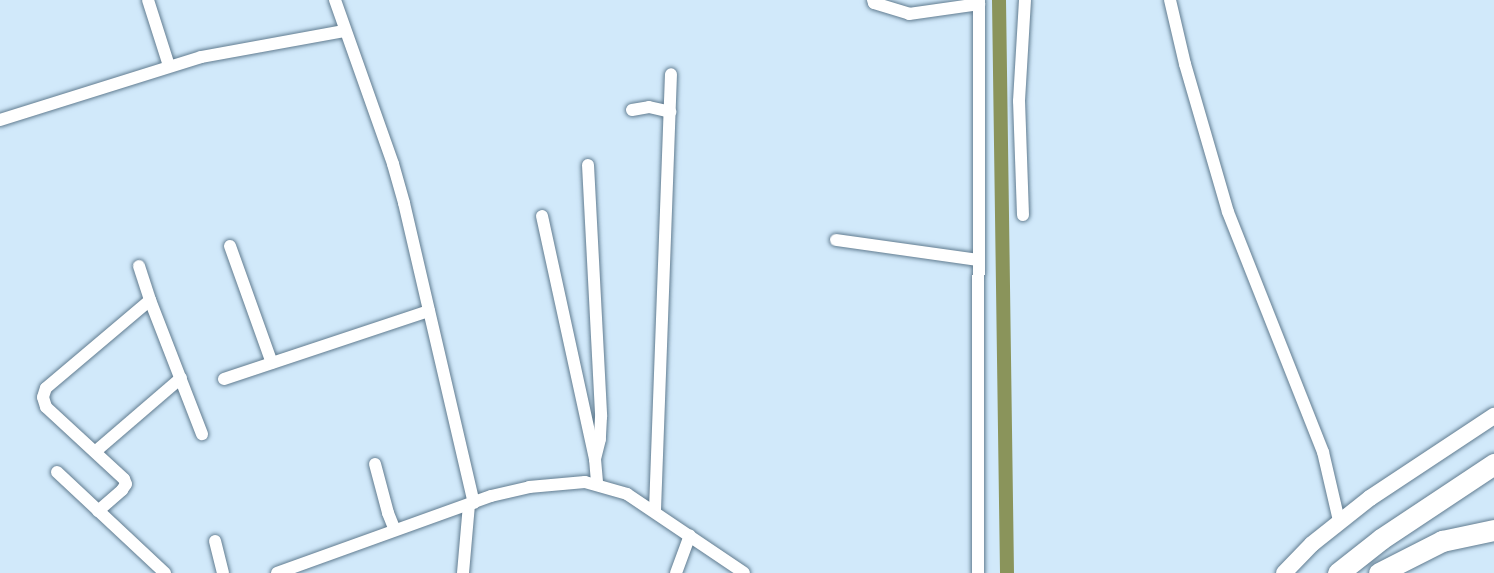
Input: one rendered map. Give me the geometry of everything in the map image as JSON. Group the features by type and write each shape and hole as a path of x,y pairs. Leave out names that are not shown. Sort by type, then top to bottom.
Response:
{"highway":[{"path":"1338,573 1381,539 1494,464"},
{"path":"1379,573 1442,541 1494,530"}],"main road":[{"path":"1284,573 1339,521 1399,477 1494,416"}],"street":[{"path":"148,0 169,66"},
{"path":"334,0 393,164 429,311 471,504 464,573"},
{"path":"873,0 874,3 909,14 979,2 978,573"},
{"path":"1023,215 1019,101 1025,0"},
{"path":"1170,0 1185,64 1228,212 1323,452 1339,521"},
{"path":"0,120 169,66 233,50 344,31"},
{"path":"654,510 671,74"},
{"path":"632,110 649,107 670,112"},
{"path":"588,165 601,417 600,439 594,459"},
{"path":"542,216 594,459 597,484"},
{"path":"836,240 978,260"},
{"path":"230,246 272,363"},
{"path":"139,266 202,434"},
{"path":"98,511 126,484 124,479 46,407 43,397 46,388 150,300"},
{"path":"224,379 429,311"},
{"path":"96,451 181,378"},
{"path":"375,464 395,530"},
{"path":"57,471 165,573"},
{"path":"277,573 309,567 395,530 471,504 529,487 564,482 597,484 627,494 654,510 744,573"},
{"path":"676,573 690,535"},
{"path":"215,541 223,573"}],"waterway":[{"path":"999,0 1007,573"}]}
